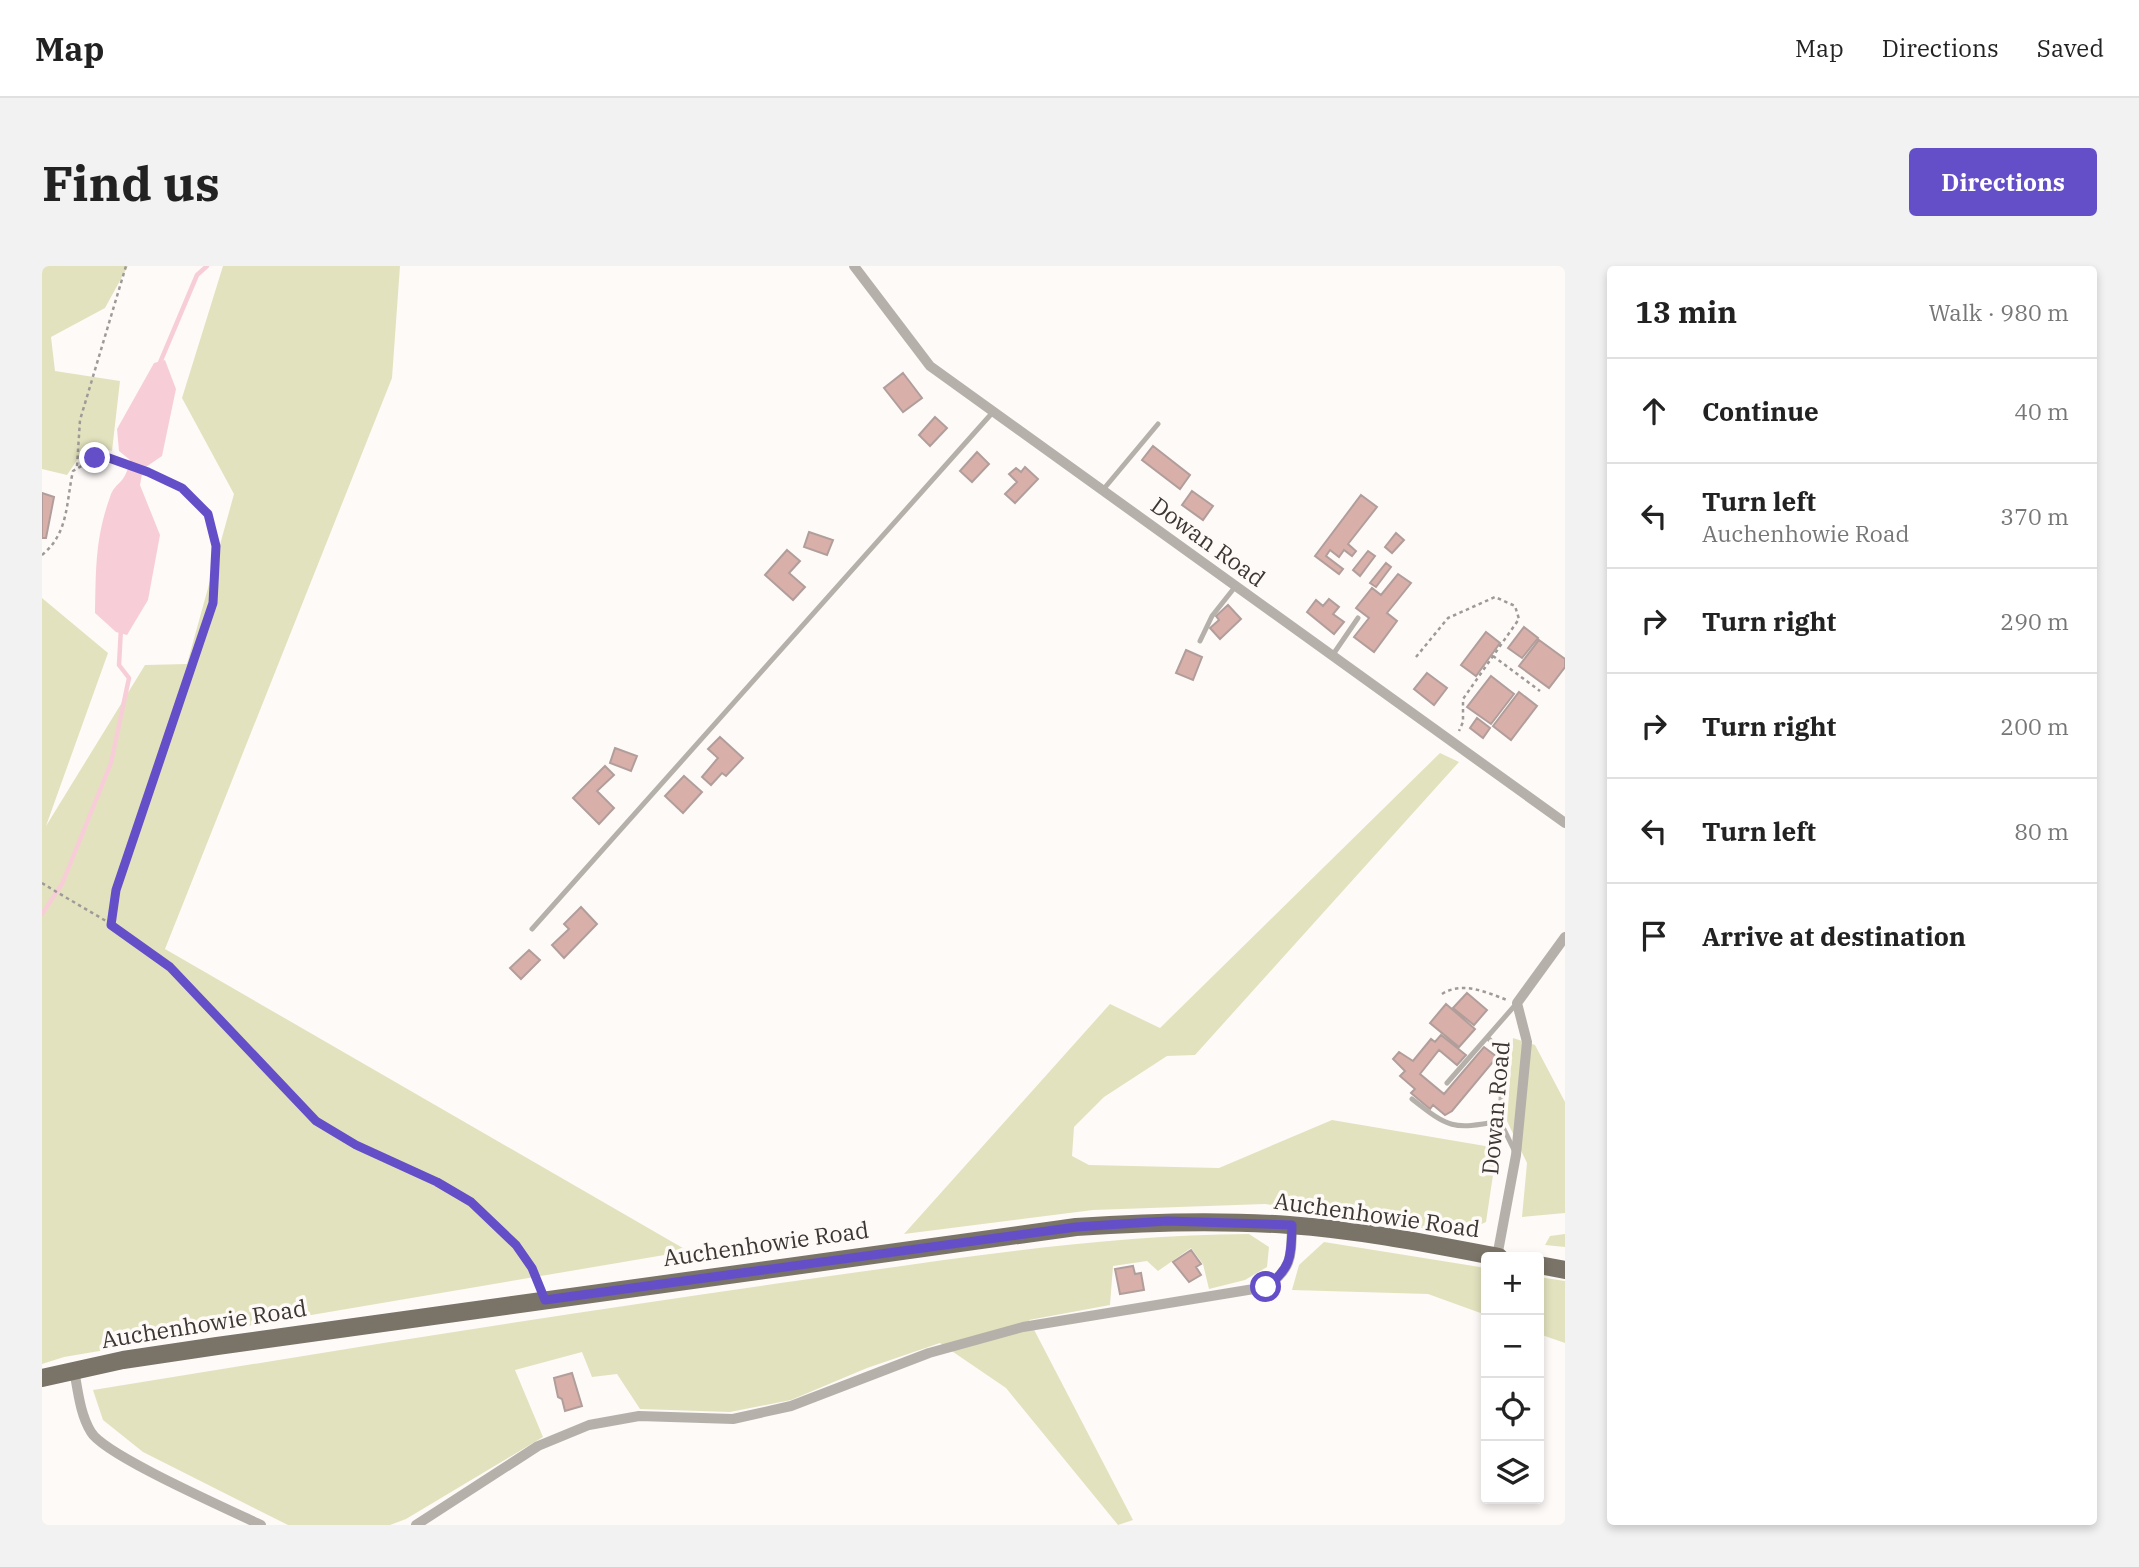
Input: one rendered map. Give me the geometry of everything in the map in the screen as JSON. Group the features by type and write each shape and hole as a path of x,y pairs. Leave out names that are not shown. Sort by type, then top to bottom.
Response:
{"main road":[{"name":"Auchenhowie Road","path":"42,1378 74,1370 217,1346 1076,1227 1167,1221 1292,1225 1393,1237 1481,1254"},
{"path":"1544,1266 1565,1270"}],"street":[{"name":"Dowan Road","path":"854,266 930,366 1565,823"},
{"path":"1517,1003 1565,937"},
{"name":"Dowan Road","path":"1499,1252 1516,1155 1527,1042 1517,1003"},
{"path":"416,1525 538,1446 589,1425 639,1416 733,1419 791,1406 929,1353 1023,1327 1266,1287 1284,1274 1292,1254 1292,1225"},
{"path":"74,1370 81,1409 92,1435 123,1458 261,1525"}],"lane":[{"path":"532,929 993,412"},
{"path":"1102,491 1158,424"},
{"path":"1200,641 1212,616 1235,587"},
{"path":"1332,656 1358,618"},
{"path":"1447,1083 1517,1003"},
{"path":"1488,1038 1503,1053 1500,1121 1516,1155"},
{"path":"1412,1099 1445,1125 1468,1127 1500,1121"}],"path":[{"path":"77,468 79,420 126,266"},
{"path":"42,555 57,538 66,521 67,496 73,471 95,458 109,458 182,488 208,514 216,546 213,603 120,877 111,925"},
{"path":"1416,657 1448,618 1495,597 1515,606 1519,619 1463,699 1463,722 1454,744"},
{"path":"1493,656 1539,691"},
{"path":"42,883 111,925 170,967 316,1121 356,1145 437,1182 471,1202 516,1245 532,1268 545,1300"},
{"path":"1442,994 1452,987 1478,990 1517,1003"}],"green space":[{"path":"42,266 128,266 105,308 51,337 55,371 120,381 112,451 88,444 67,475 42,469"},
{"path":"223,266 400,266 392,378 165,949 688,1251 64,1357 42,1364 42,598 108,653 46,826 145,665 187,664 234,494 182,398"},
{"path":"1440,753 1459,762 1195,1055 1167,1056 1104,1097 1074,1127 1072,1156 1089,1165 1219,1168 1332,1120 1497,1148 1486,1222 1460,1234 1265,1204 1093,1210 904,1234 1110,1004 1160,1028"},
{"path":"1513,1038 1535,1045 1565,1102 1565,1213 1522,1217 1527,1163 1507,1121"},
{"path":"1249,1234 1269,1247 1267,1267 1245,1280 1209,1289 1203,1264 1191,1248 1158,1271 1147,1261 1113,1266 1110,1305 1029,1320 1133,1520 1118,1525 1006,1388 940,1343 867,1368 791,1400 730,1412 640,1409 617,1374 592,1377 582,1352 515,1370 543,1437 406,1519 390,1525 288,1525 143,1452 103,1420 93,1390 531,1320 965,1257 1135,1239"},
{"path":"1565,1234 1565,1247 1545,1245 1550,1236"},
{"path":"1324,1242 1481,1267 1481,1313 1428,1294 1292,1290 1299,1265"},
{"path":"1544,1278 1565,1281 1565,1343 1544,1336"}],"shaded area":[{"path":"165,360 176,389 162,456 143,469 140,485 160,535 148,600 127,635 116,632 95,613 99,541 110,497 123,479 130,460 119,451 117,429 154,363"}],"building":[{"path":"903,373 922,398 903,412 884,388"},
{"path":"935,417 947,428 930,446 919,435"},
{"path":"1153,446 1190,475 1180,489 1142,460"},
{"path":"977,452 989,464 972,482 960,471"},
{"path":"1025,467 1038,479 1015,503 1005,494 1017,482 1009,474 1016,468 1021,472"},
{"path":"1192,491 1213,506 1203,520 1182,505"},
{"path":"42,493 54,497 46,538 42,538"},
{"path":"1361,495 1377,507 1348,544 1356,551 1352,556 1344,550 1339,557 1330,550 1326,556 1343,569 1339,574 1315,556"},
{"path":"809,532 833,540 827,555 804,547"},
{"path":"1396,533 1404,540 1392,553 1385,547"},
{"path":"787,550 800,561 789,573 805,587 793,600 765,575"},
{"path":"1368,551 1375,556 1360,576 1353,570"},
{"path":"1386,563 1391,567 1376,587 1370,583"},
{"path":"1398,574 1411,583 1387,613 1397,621 1374,652 1354,637 1369,618 1356,608 1372,588 1381,595"},
{"path":"1329,599 1339,607 1333,614 1344,622 1334,634 1307,612 1316,600 1323,606"},
{"path":"1228,605 1241,619 1220,639 1210,628 1219,620 1216,616"},
{"path":"1524,627 1538,638 1522,658 1508,648"},
{"path":"1486,632 1500,643 1476,676 1461,665"},
{"path":"1539,640 1565,659 1565,667 1549,688 1519,666"},
{"path":"1186,650 1202,657 1193,680 1176,673"},
{"path":"1427,673 1447,688 1434,705 1414,689"},
{"path":"1491,676 1514,694 1491,724 1467,707"},
{"path":"1519,692 1537,706 1511,740 1493,726"},
{"path":"1477,718 1490,728 1483,738 1470,728"},
{"path":"720,737 743,758 726,776 722,773 711,785 702,777 718,758 708,749"},
{"path":"615,748 637,756 631,771 610,763"},
{"path":"605,766 614,775 597,791 614,808 599,824 573,798"},
{"path":"684,776 702,792 683,813 665,796"},
{"path":"581,907 597,924 564,958 552,945 569,929 564,924"},
{"path":"529,950 540,960 521,979 510,968"},
{"path":"1467,993 1487,1010 1474,1025 1453,1008"},
{"path":"1446,1004 1475,1029 1459,1047 1430,1023"},
{"path":"1441,1035 1466,1055 1457,1065 1439,1050 1420,1074 1444,1094 1484,1047 1497,1057 1452,1111 1445,1115 1433,1105 1430,1109 1411,1093 1415,1089 1400,1076 1405,1071 1393,1059 1399,1052 1413,1061 1431,1039 1435,1042"},
{"path":"1191,1250 1201,1264 1196,1267 1201,1275 1189,1282 1173,1262"},
{"path":"1133,1266 1135,1274 1141,1273 1144,1290 1120,1294 1115,1269"},
{"path":"572,1373 582,1406 565,1411 562,1399 558,1397 554,1378"}],"waterway":[{"path":"159,365 197,275 207,266"},
{"path":"42,914 62,884 111,763 129,678 119,665 121,628"}],"route":[{"path":"95,458 109,458 182,488 208,514 216,546 213,603 116,890 111,925 170,967 316,1121 356,1145 437,1182 471,1202 516,1245 532,1268 545,1300 984,1238 1076,1227 1167,1221 1292,1225 1292,1254 1284,1274 1266,1287"}]}
